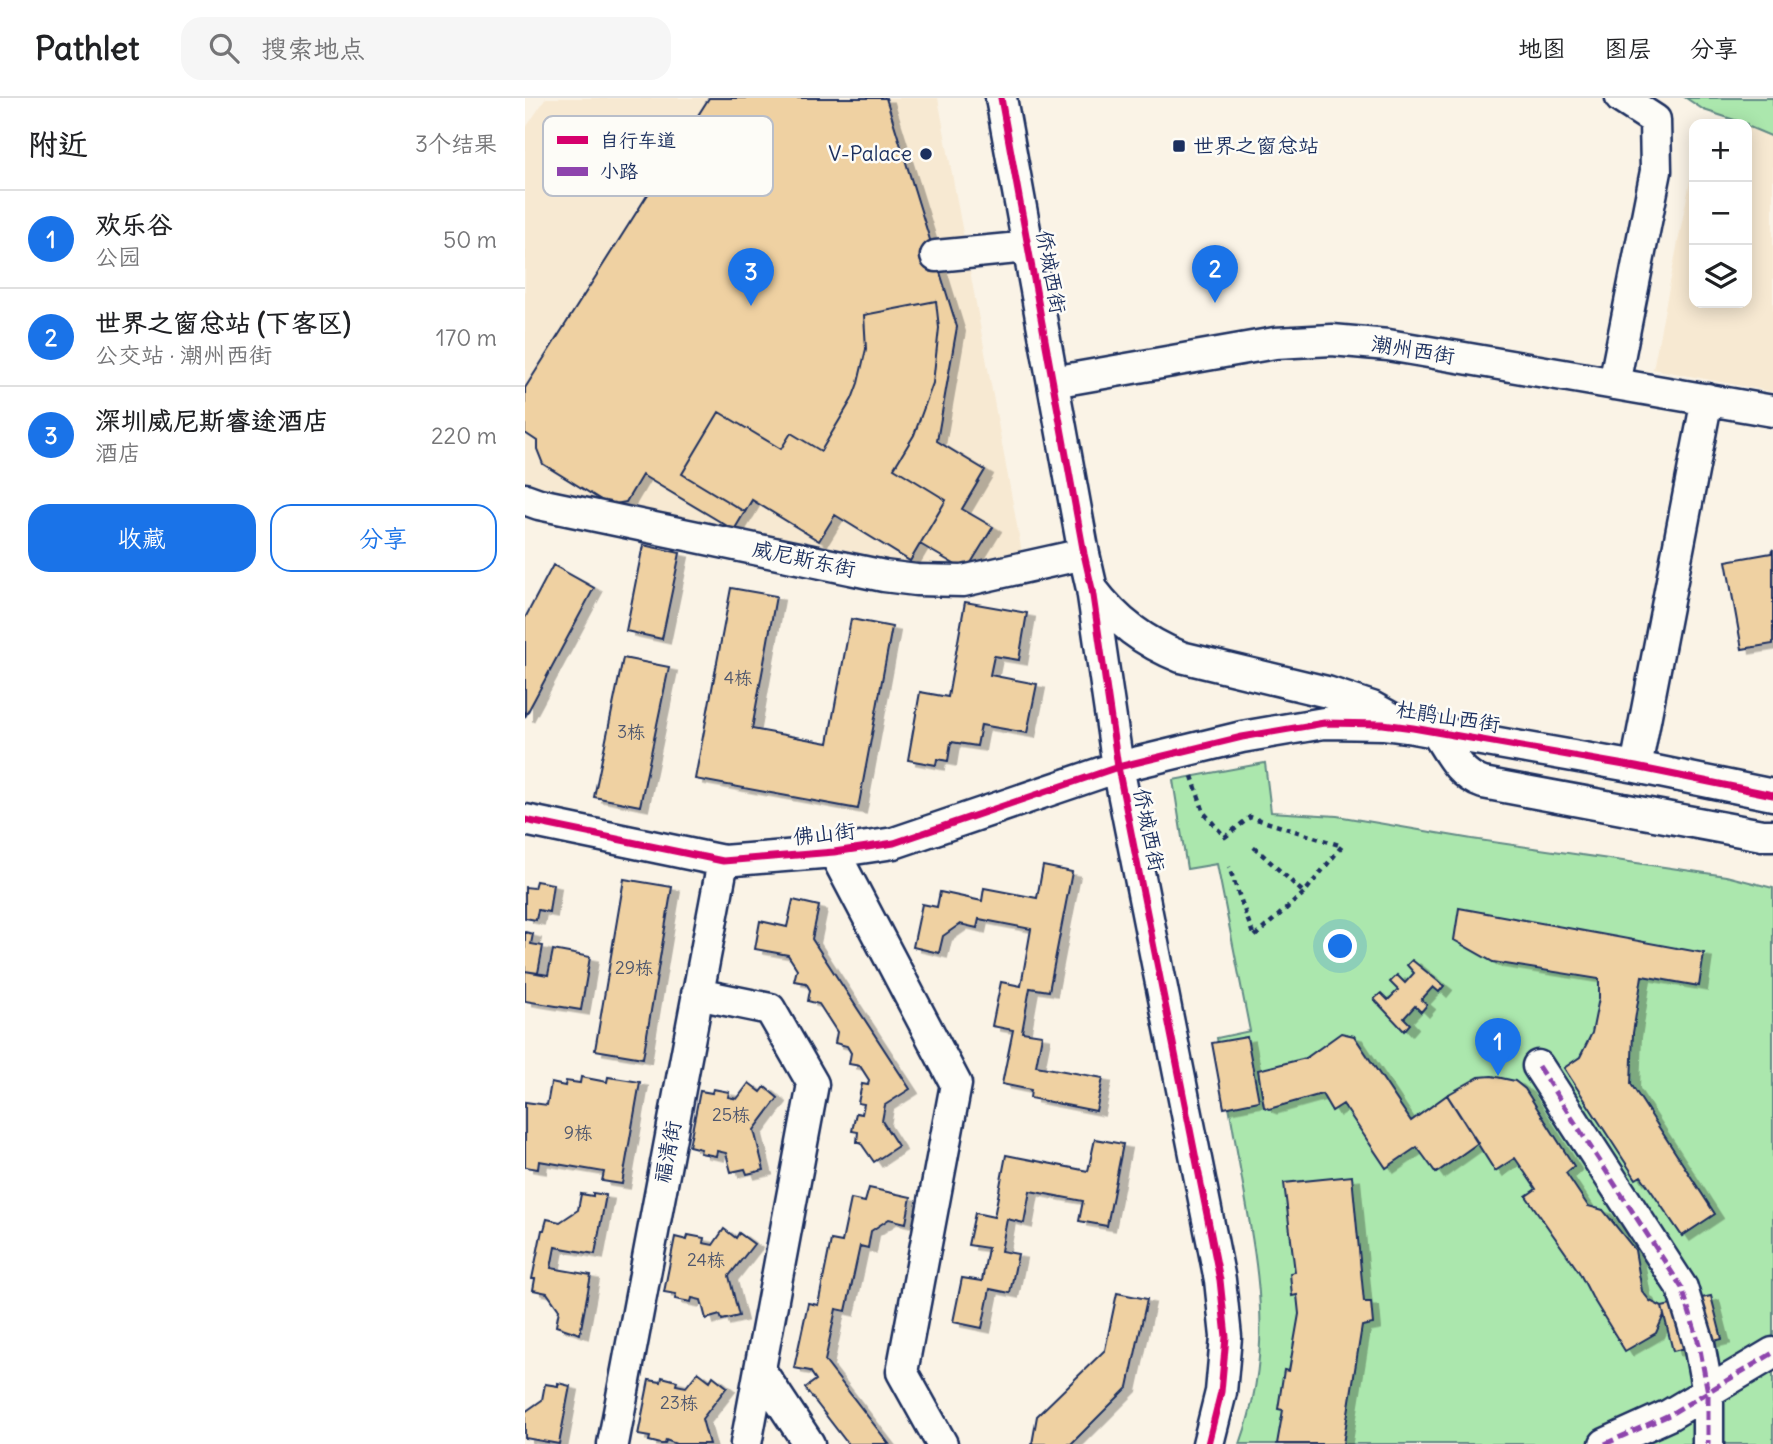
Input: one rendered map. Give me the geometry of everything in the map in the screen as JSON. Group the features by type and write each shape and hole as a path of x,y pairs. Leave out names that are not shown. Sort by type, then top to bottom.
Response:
{"street":[{"name":"侨城西街","path":"1001,98 1092,589 1118,767 1220,1280 1226,1337 1221,1392 1208,1444"},
{"path":"1615,384 1656,170 1662,109 1621,98"},
{"path":"936,256 1029,247"},
{"name":"潮州西街","path":"1053,382 1275,343 1318,340 1388,345 1773,411"},
{"path":"1636,767 1707,399"},
{"name":"威尼斯东街","path":"525,499 844,568 916,580 963,581 1084,554"},
{"path":"1092,589 1124,625 1159,648 1181,657 1355,700 1425,730 1469,778 1483,783 1773,835"},
{"name":"杜鹃山西街","path":"1118,767 1292,727 1353,723 1425,730 1636,767 1773,795"},
{"name":"佛山街","path":"525,820 723,861 834,852 894,843 921,835 1027,796 1118,767"},
{"path":"834,852 956,1084 902,1372 942,1444"},
{"name":"福清街","path":"613,1444 723,861"},
{"path":"697,994 770,1009 813,1084 746,1444"},
{"path":"1538,1066 1682,1288 1699,1345 1708,1393 1708,1444"},
{"path":"1605,1444 1669,1415 1773,1353"},
{"path":"760,1370 809,1444"}],"path":[{"path":"1192,776 1205,813 1225,837 1250,817 1342,846 1304,893 1254,937 1229,867"},
{"path":"1254,847 1304,893"}],"shaded area":[{"path":"546,98 938,98 1023,558 950,575 560,500 525,483 525,129"},
{"path":"1752,128 1773,137 1773,392 1653,369 1689,186 1689,308 1752,308"}],"green space":[{"path":"1686,98 1773,98 1773,137 1752,128 1752,119 1732,119 1704,110"},
{"path":"1265,763 1271,812 1337,816 1472,839 1726,876 1773,888 1773,1444 1240,1444 1257,1378 1260,1315 1254,1252 1217,1038 1250,1031 1217,864 1187,869 1173,780"}],"building":[{"path":"709,98 886,98 957,327 937,441 985,470 962,509 993,527 966,571 920,544 910,561 835,515 819,541 752,500 734,530 642,475 626,502 606,503 543,464 537,441 525,433 525,388 647,196 773,196 773,116 698,116"},
{"path":"936,301 939,328 933,383 914,435 894,468 946,500 910,561 835,515 819,541 752,500 745,512 682,474 719,412 781,449 791,433 821,451 852,399 858,383 866,349 864,315"},
{"path":"643,545 680,553 662,639 626,631"},
{"path":"1773,549 1773,644 1742,649 1726,561 1771,553"},
{"path":"553,565 594,588 525,717 525,618"},
{"path":"731,588 776,596 752,729 828,743 851,619 892,627 858,809 695,779"},
{"path":"965,602 1027,613 1019,660 994,656 990,675 1037,684 1027,733 981,725 977,746 951,742 948,761 937,759 936,765 908,760 920,692 948,697"},
{"path":"623,658 669,667 640,806 594,797"},
{"path":"1043,866 1072,872 1049,991 1030,988 1022,1032 1042,1035 1036,1066 1103,1078 1096,1111 1030,1098 1031,1090 1002,1084 1013,1030 992,1026 1001,982 1021,986 1031,929 979,919 977,928 960,924 943,936 939,953 913,947 922,904 937,907 940,892 982,901 984,888 1037,898"},
{"path":"624,879 672,887 643,1058 595,1050"},
{"path":"536,881 553,884 549,912 538,910 536,920 525,918 525,887 534,888"},
{"path":"793,900 819,906 812,939 910,1089 885,1105 882,1121 898,1146 874,1162 860,1142 857,1142 858,1132 852,1131 856,1113 862,1114 864,1104 858,1103 862,1084 868,1085 869,1080 860,1066 849,1064 851,1053 847,1046 835,1043 837,1032 819,1004 808,1001 810,990 806,983 794,981 797,969 788,955 755,949 760,921 787,927"},
{"path":"1459,908 1704,953 1699,986 1642,976 1633,1033 1631,1084 1715,1214 1682,1236 1641,1176 1636,1179 1564,1068 1580,1057 1592,1033 1599,998 1599,979 1493,962 1454,940"},
{"path":"525,932 533,934 531,944 543,946 538,973 525,971"},
{"path":"553,950 590,957 581,1010 525,1001 525,971 548,975"},
{"path":"1412,960 1444,986 1439,992 1433,987 1421,1000 1427,1005 1421,1012 1415,1006 1404,1018 1410,1024 1404,1031 1374,999 1381,993 1388,1000 1398,990 1390,982 1397,975 1405,983 1414,973 1407,965"},
{"path":"1341,1033 1354,1036 1411,1121 1447,1095 1478,1143 1436,1173 1417,1147 1386,1168 1343,1104 1332,1111 1322,1094 1269,1109 1264,1107 1258,1070 1306,1058"},
{"path":"1247,1037 1259,1101 1224,1108 1212,1043"},
{"path":"1492,1076 1515,1081 1525,1089 1574,1166 1566,1173 1588,1206 1603,1210 1635,1250 1642,1291 1650,1301 1662,1307 1664,1315 1656,1333 1625,1351 1579,1272 1526,1196 1536,1189 1515,1158 1495,1171 1447,1095 1479,1077"},
{"path":"581,1077 607,1082 608,1077 640,1082 622,1184 602,1181 604,1172 539,1161 538,1169 525,1167 525,1102 547,1105 551,1083 565,1086 566,1081 580,1083"},
{"path":"749,1083 761,1092 765,1087 778,1098 754,1130 764,1170 747,1174 745,1169 731,1172 726,1153 717,1151 716,1156 700,1153 701,1149 689,1146 700,1091 712,1093 713,1089 729,1092 728,1097 737,1099"},
{"path":"1095,1139 1123,1144 1107,1226 1079,1221 1083,1201 1030,1191 1024,1223 1007,1219 1001,1251 1018,1254 1010,1293 990,1289 982,1328 953,1322 962,1278 982,1281 988,1248 968,1245 975,1213 994,1217 1006,1155 1088,1171"},
{"path":"1352,1176 1364,1302 1371,1302 1373,1324 1362,1326 1343,1444 1277,1444 1283,1410 1278,1409 1284,1370 1289,1371 1299,1314 1297,1295 1292,1296 1290,1273 1295,1272 1284,1183"},
{"path":"869,1188 911,1197 906,1223 889,1219 871,1231 868,1248 860,1246 846,1311 836,1309 825,1361 889,1444 848,1444 805,1388 816,1380 810,1371 794,1368 808,1303 818,1305 831,1240 842,1242 851,1199 865,1202"},
{"path":"593,1193 606,1195 595,1254 555,1247 551,1268 591,1275 580,1334 556,1326 559,1310 547,1293 533,1290 535,1279 532,1279 542,1230 547,1219 560,1222 578,1210 581,1194 593,1196"},
{"path":"724,1229 736,1238 739,1233 754,1244 729,1276 739,1316 722,1320 720,1315 706,1319 701,1300 692,1298 691,1302 675,1299 676,1294 664,1292 675,1237 687,1240 688,1235 704,1238 703,1243 713,1245"},
{"path":"1117,1293 1147,1299 1128,1387 1071,1444 1032,1444 1037,1416 1105,1350"},
{"path":"1711,1296 1722,1339 1673,1351 1662,1307"},
{"path":"698,1372 710,1381 713,1376 727,1387 702,1419 709,1444 676,1444 666,1440 665,1444 661,1444 649,1441 650,1437 638,1435 649,1380 661,1382 662,1377 686,1387"},
{"path":"558,1383 570,1386 559,1444 525,1438 525,1412 542,1400 545,1384 558,1386"}],"marked path":[{"path":"1538,1066 1682,1288 1699,1344 1708,1393 1708,1444"},
{"path":"1605,1444 1669,1415 1773,1353"}],"cycle path":[{"path":"1001,98 1092,589 1118,767 1220,1280 1226,1337 1221,1392 1208,1444"},
{"path":"525,820 723,861 834,852 894,843 1118,767 1242,737 1324,723 1383,724 1413,728 1636,767 1773,795"}],"place":[{"name":"世界之窗总站","path":"1179,146"},
{"name":"V-Palace","path":"926,154"},
{"name":"世界之窗总站 (下客区)","path":"1215,303"},
{"name":"深圳威尼斯睿途酒店","path":"751,306"},
{"name":"欢乐谷","path":"1498,1076"}]}
